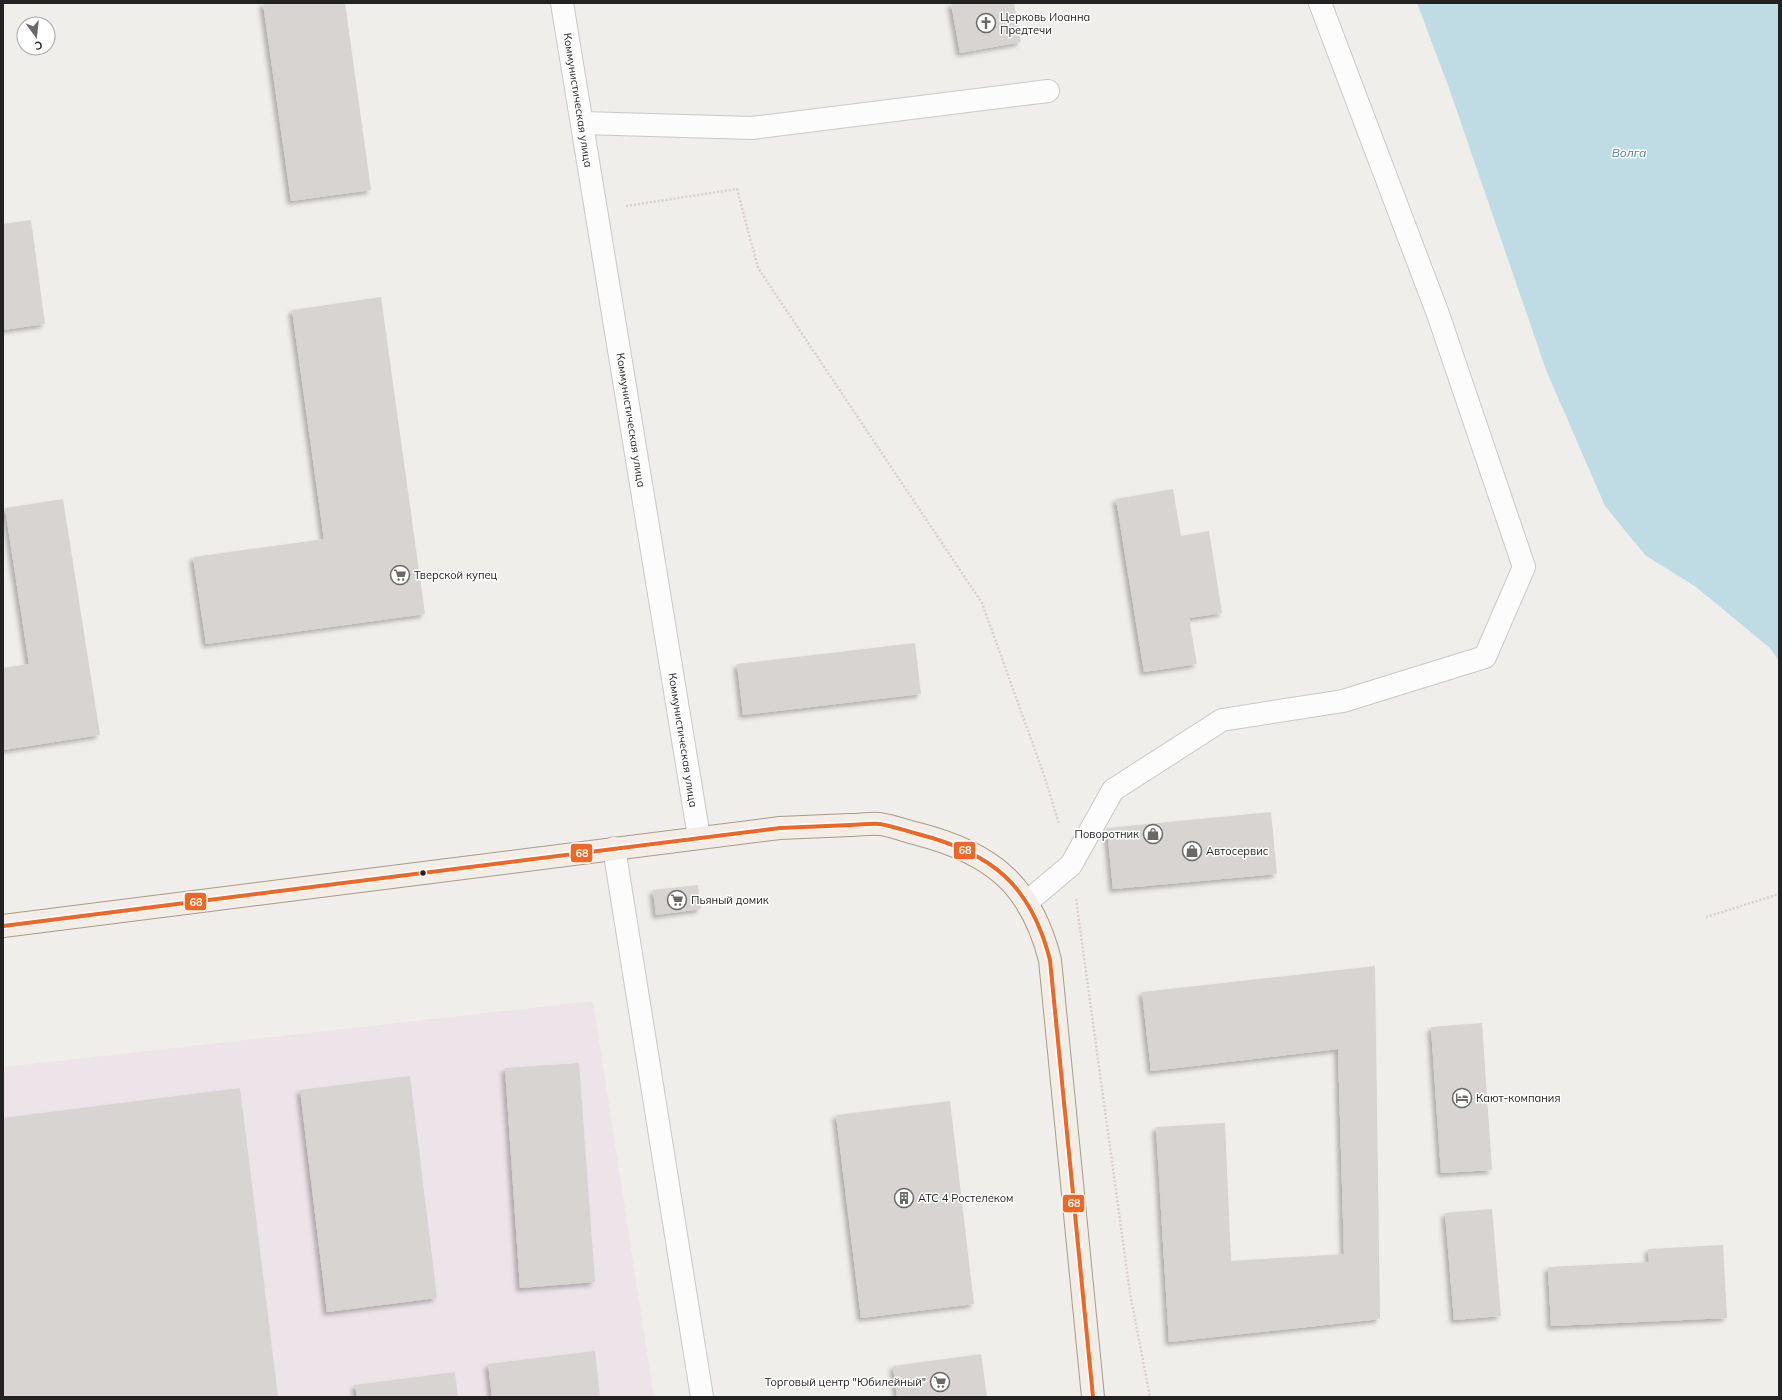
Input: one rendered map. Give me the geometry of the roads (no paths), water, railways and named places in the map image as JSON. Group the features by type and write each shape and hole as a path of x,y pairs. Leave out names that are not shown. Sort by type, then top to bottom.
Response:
{"main road":[{"path":"3,926 699,837 780,828 880,824 946,841 965,848 1000,872 1014,886 1026,902 1042,933 1050,960 1094,1397"}],"street":[{"name":"Коммунистическая улица","path":"562,3 699,837"},
{"path":"1026,902 1071,865 1113,790 1222,720 1343,702 1485,657 1524,568 1438,314 1320,3"},
{"path":"582,123 752,128 1048,91"},
{"path":"614,848 702,1397"}],"water":[{"name":"Волга","path":"1417,3 1779,3 1779,661 1770,648 1696,587 1645,555 1605,506 1546,370 1449,88"}],"place":[{"name":"Церковь Иоанна Предтечи","path":"986,23"},
{"name":"Тверской купец","path":"400,575"},
{"name":"Поворотник","path":"1153,834"},
{"name":"Автосервис","path":"1192,851"},
{"name":"Пьяный домик","path":"677,900"},
{"name":"Кают-компания","path":"1462,1098"},
{"name":"АТС 4 Ростелеком","path":"904,1198"},
{"name":"Торговый центр \"Юбилейный\"","path":"940,1382"}]}
